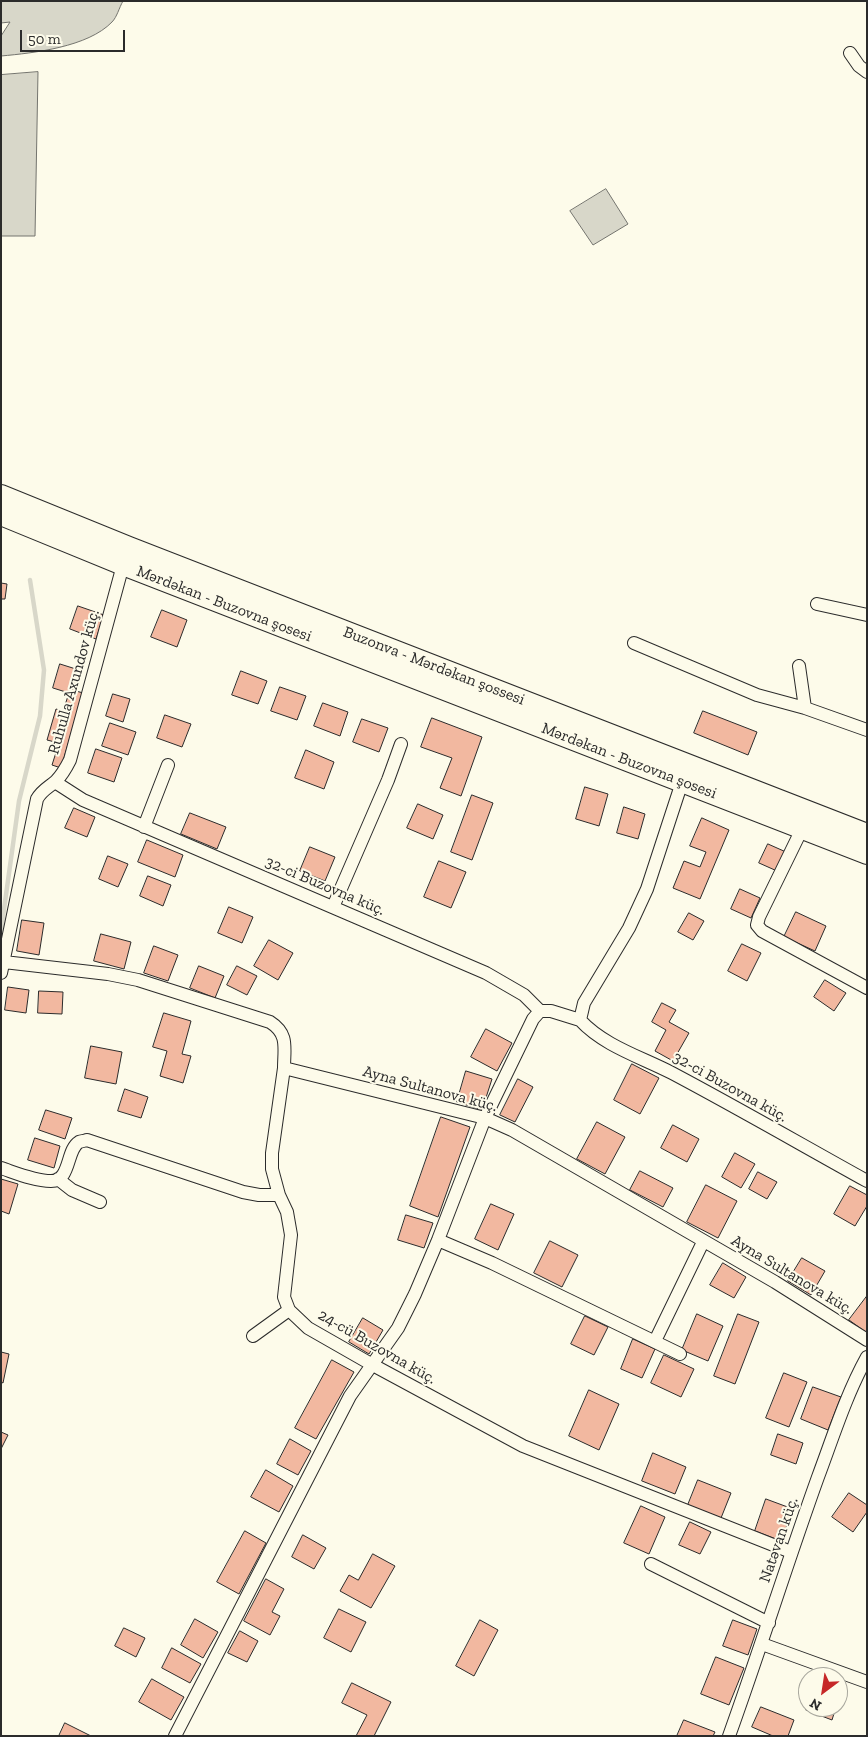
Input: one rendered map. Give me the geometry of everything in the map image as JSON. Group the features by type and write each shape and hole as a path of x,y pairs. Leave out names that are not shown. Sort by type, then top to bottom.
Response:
{"main road":[{"name":"Buzonva - Mərdəkan şossesi","path":"1,495 137,550 867,834"},
{"name":"Mərdəkan - Buzovna şosesi","path":"1,515 123,565 867,854"}],"street":[{"path":"850,53 859,66 867,72"},
{"name":"Ruhulla Axundov küç.","path":"2,967 37,799 41,792 55,782 64,772 70,760 123,565"},
{"path":"817,604 867,615"},
{"path":"634,643 757,695 805,708 867,730"},
{"path":"799,666 805,708"},
{"path":"333,907 388,780 401,744"},
{"path":"144,826 168,765"},
{"name":"32-ci Buzovna küç.","path":"55,782 82,800 486,973 524,995 540,1011 580,1020 604,1040 661,1067 729,1103 867,1181"},
{"path":"580,1020 584,1003 628,928 647,889 682,782"},
{"path":"802,829 759,917 757,925 762,931 867,988"},
{"path":"2,967 101,973 138,980 270,1022 279,1028 284,1036 284,1068 272,1153 272,1169 287,1212 291,1235 284,1285 284,1297 288,1310 253,1336"},
{"path":"175,1736 350,1396 398,1328 438,1240 485,1118 532,1019 540,1011"},
{"name":"Ayna Sultanova küç.","path":"284,1068 485,1118 512,1130 775,1282 867,1340"},
{"path":"1,1168 52,1181 58,1179 63,1174 74,1148 79,1142 87,1140 243,1192 259,1196 280,1195"},
{"path":"58,1179 72,1190 100,1202"},
{"path":"438,1240 492,1263 680,1354"},
{"path":"654,1342 704,1242"},
{"name":"24-cü Buzovna küç.","path":"288,1310 308,1328 523,1446 791,1552"},
{"name":"Natəvan küç.","path":"729,1736 762,1644 791,1552 848,1396 867,1357"},
{"path":"651,1564 769,1623"},
{"path":"762,1644 867,1682"}],"shaded area":[{"path":"1,1 123,1 112,22 102,31 89,37 75,43 44,51 1,56 1,36 10,22 1,23"},
{"path":"38,72 35,236 1,236 1,75"},
{"path":"606,189 628,224 593,245 570,211"}],"building":[{"path":"1,583 7,584 5,599 1,599"},
{"path":"78,606 104,615 96,639 70,629"},
{"path":"162,610 187,620 177,647 151,637"},
{"path":"60,664 79,670 73,690 83,693 61,768 52,765 59,743 47,740 56,709 63,711 69,693 53,688"},
{"path":"241,671 267,681 258,704 232,695"},
{"path":"280,687 306,696 297,720 271,711"},
{"path":"113,694 130,699 123,722 106,716"},
{"path":"323,703 348,712 340,736 314,726"},
{"path":"703,711 757,732 748,755 694,733"},
{"path":"165,715 191,724 182,747 157,738"},
{"path":"432,718 482,737 461,796 440,788 452,758 421,747"},
{"path":"362,719 388,728 379,752 353,742"},
{"path":"110,723 136,732 128,755 102,746"},
{"path":"96,749 122,758 114,782 88,773"},
{"path":"306,750 334,762 324,789 295,778"},
{"path":"585,787 608,794 599,826 576,819"},
{"path":"472,795 493,803 472,860 451,852"},
{"path":"418,804 443,815 433,839 407,828"},
{"path":"624,807 645,814 638,839 617,833"},
{"path":"74,808 95,817 87,837 65,828"},
{"path":"190,813 226,827 217,849 181,834"},
{"path":"702,818 729,830 700,899 673,888 684,861 700,867 706,852 690,846"},
{"path":"147,840 183,855 175,877 138,862"},
{"path":"768,844 786,852 777,871 759,863"},
{"path":"310,847 335,857 325,881 300,871"},
{"path":"108,856 128,864 118,887 99,879"},
{"path":"439,861 466,872 451,908 424,897"},
{"path":"148,876 171,885 163,906 140,896"},
{"path":"740,889 760,898 751,918 731,909"},
{"path":"229,907 253,917 242,943 218,933"},
{"path":"796,912 826,926 815,951 784,937"},
{"path":"689,913 704,921 693,940 678,932"},
{"path":"22,920 44,923 39,955 17,951"},
{"path":"101,934 131,942 124,969 94,961"},
{"path":"269,940 293,953 278,980 254,966"},
{"path":"742,944 761,953 747,981 728,971"},
{"path":"154,946 178,955 168,981 144,973"},
{"path":"199,966 224,976 215,998 190,988"},
{"path":"237,966 257,976 247,995 227,985"},
{"path":"825,980 846,993 834,1011 814,997"},
{"path":"8,987 29,990 26,1013 5,1010"},
{"path":"39,991 63,992 62,1014 38,1013"},
{"path":"662,1003 676,1010 669,1022 689,1033 673,1061 655,1051 666,1030 652,1022"},
{"path":"164,1013 191,1021 182,1054 191,1056 183,1083 160,1076 167,1051 153,1047"},
{"path":"486,1029 512,1043 497,1071 471,1057"},
{"path":"91,1046 122,1052 116,1084 85,1078"},
{"path":"632,1064 659,1078 640,1114 614,1100"},
{"path":"466,1071 492,1079 482,1110 457,1102"},
{"path":"518,1079 533,1087 515,1122 500,1115"},
{"path":"125,1089 148,1097 141,1118 118,1111"},
{"path":"46,1110 72,1118 65,1139 39,1130"},
{"path":"441,1117 470,1127 438,1217 410,1206"},
{"path":"597,1122 625,1137 605,1174 577,1159"},
{"path":"673,1125 699,1139 687,1162 661,1148"},
{"path":"35,1138 60,1146 54,1168 28,1160"},
{"path":"735,1153 755,1164 741,1188 722,1177"},
{"path":"640,1171 673,1188 663,1207 630,1190"},
{"path":"758,1172 777,1182 767,1199 749,1189"},
{"path":"1,1179 18,1184 9,1214 1,1211"},
{"path":"706,1185 737,1201 718,1238 687,1222"},
{"path":"850,1186 867,1195 867,1206 855,1226 834,1214"},
{"path":"491,1204 514,1214 498,1250 475,1239"},
{"path":"406,1215 433,1223 424,1248 398,1240"},
{"path":"550,1241 578,1255 562,1287 534,1273"},
{"path":"802,1258 825,1271 811,1295 788,1281"},
{"path":"723,1263 746,1277 734,1298 710,1285"},
{"path":"867,1296 867,1333 849,1320"},
{"path":"697,1314 723,1326 708,1361 682,1350"},
{"path":"738,1314 759,1322 735,1384 714,1376"},
{"path":"585,1316 608,1327 594,1355 571,1344"},
{"path":"363,1318 383,1330 369,1354 349,1342"},
{"path":"633,1339 655,1349 642,1378 621,1369"},
{"path":"1,1352 9,1354 3,1383 1,1382"},
{"path":"664,1355 694,1369 681,1397 651,1383"},
{"path":"332,1360 354,1372 316,1439 295,1428"},
{"path":"784,1373 807,1382 789,1427 766,1418"},
{"path":"813,1387 841,1397 828,1430 801,1419"},
{"path":"589,1390 619,1404 599,1450 569,1436"},
{"path":"1,1432 8,1435 1,1449"},
{"path":"778,1434 803,1443 796,1464 771,1455"},
{"path":"290,1439 311,1451 298,1475 277,1464"},
{"path":"653,1453 686,1467 675,1494 642,1481"},
{"path":"266,1470 293,1486 279,1512 251,1497"},
{"path":"698,1480 731,1493 721,1518 688,1505"},
{"path":"849,1493 867,1505 867,1512 853,1532 832,1517"},
{"path":"766,1499 793,1509 781,1541 755,1531"},
{"path":"641,1506 665,1517 649,1554 624,1543"},
{"path":"690,1522 711,1532 700,1554 679,1545"},
{"path":"245,1531 266,1543 239,1594 217,1582"},
{"path":"303,1535 326,1548 314,1569 292,1557"},
{"path":"373,1554 395,1566 371,1608 340,1591 349,1575 358,1580"},
{"path":"266,1579 284,1589 272,1612 280,1616 270,1635 244,1621"},
{"path":"339,1609 366,1622 351,1652 324,1638"},
{"path":"195,1619 218,1632 203,1658 181,1645"},
{"path":"480,1620 498,1630 474,1676 456,1666"},
{"path":"733,1620 757,1629 748,1655 723,1646"},
{"path":"124,1628 145,1638 136,1657 115,1646"},
{"path":"240,1631 258,1641 247,1662 228,1653"},
{"path":"172,1648 201,1664 190,1683 162,1668"},
{"path":"716,1657 744,1668 729,1705 701,1694"},
{"path":"152,1679 184,1697 171,1720 139,1702"},
{"path":"352,1683 391,1702 374,1736 356,1736 367,1715 342,1703"},
{"path":"761,1707 794,1720 788,1736 773,1736 752,1727"},
{"path":"684,1720 715,1732 713,1736 677,1736"},
{"path":"65,1723 91,1736 59,1736"}],"waterway":[{"path":"1,931 19,801 40,716 44,670 30,580"}]}
